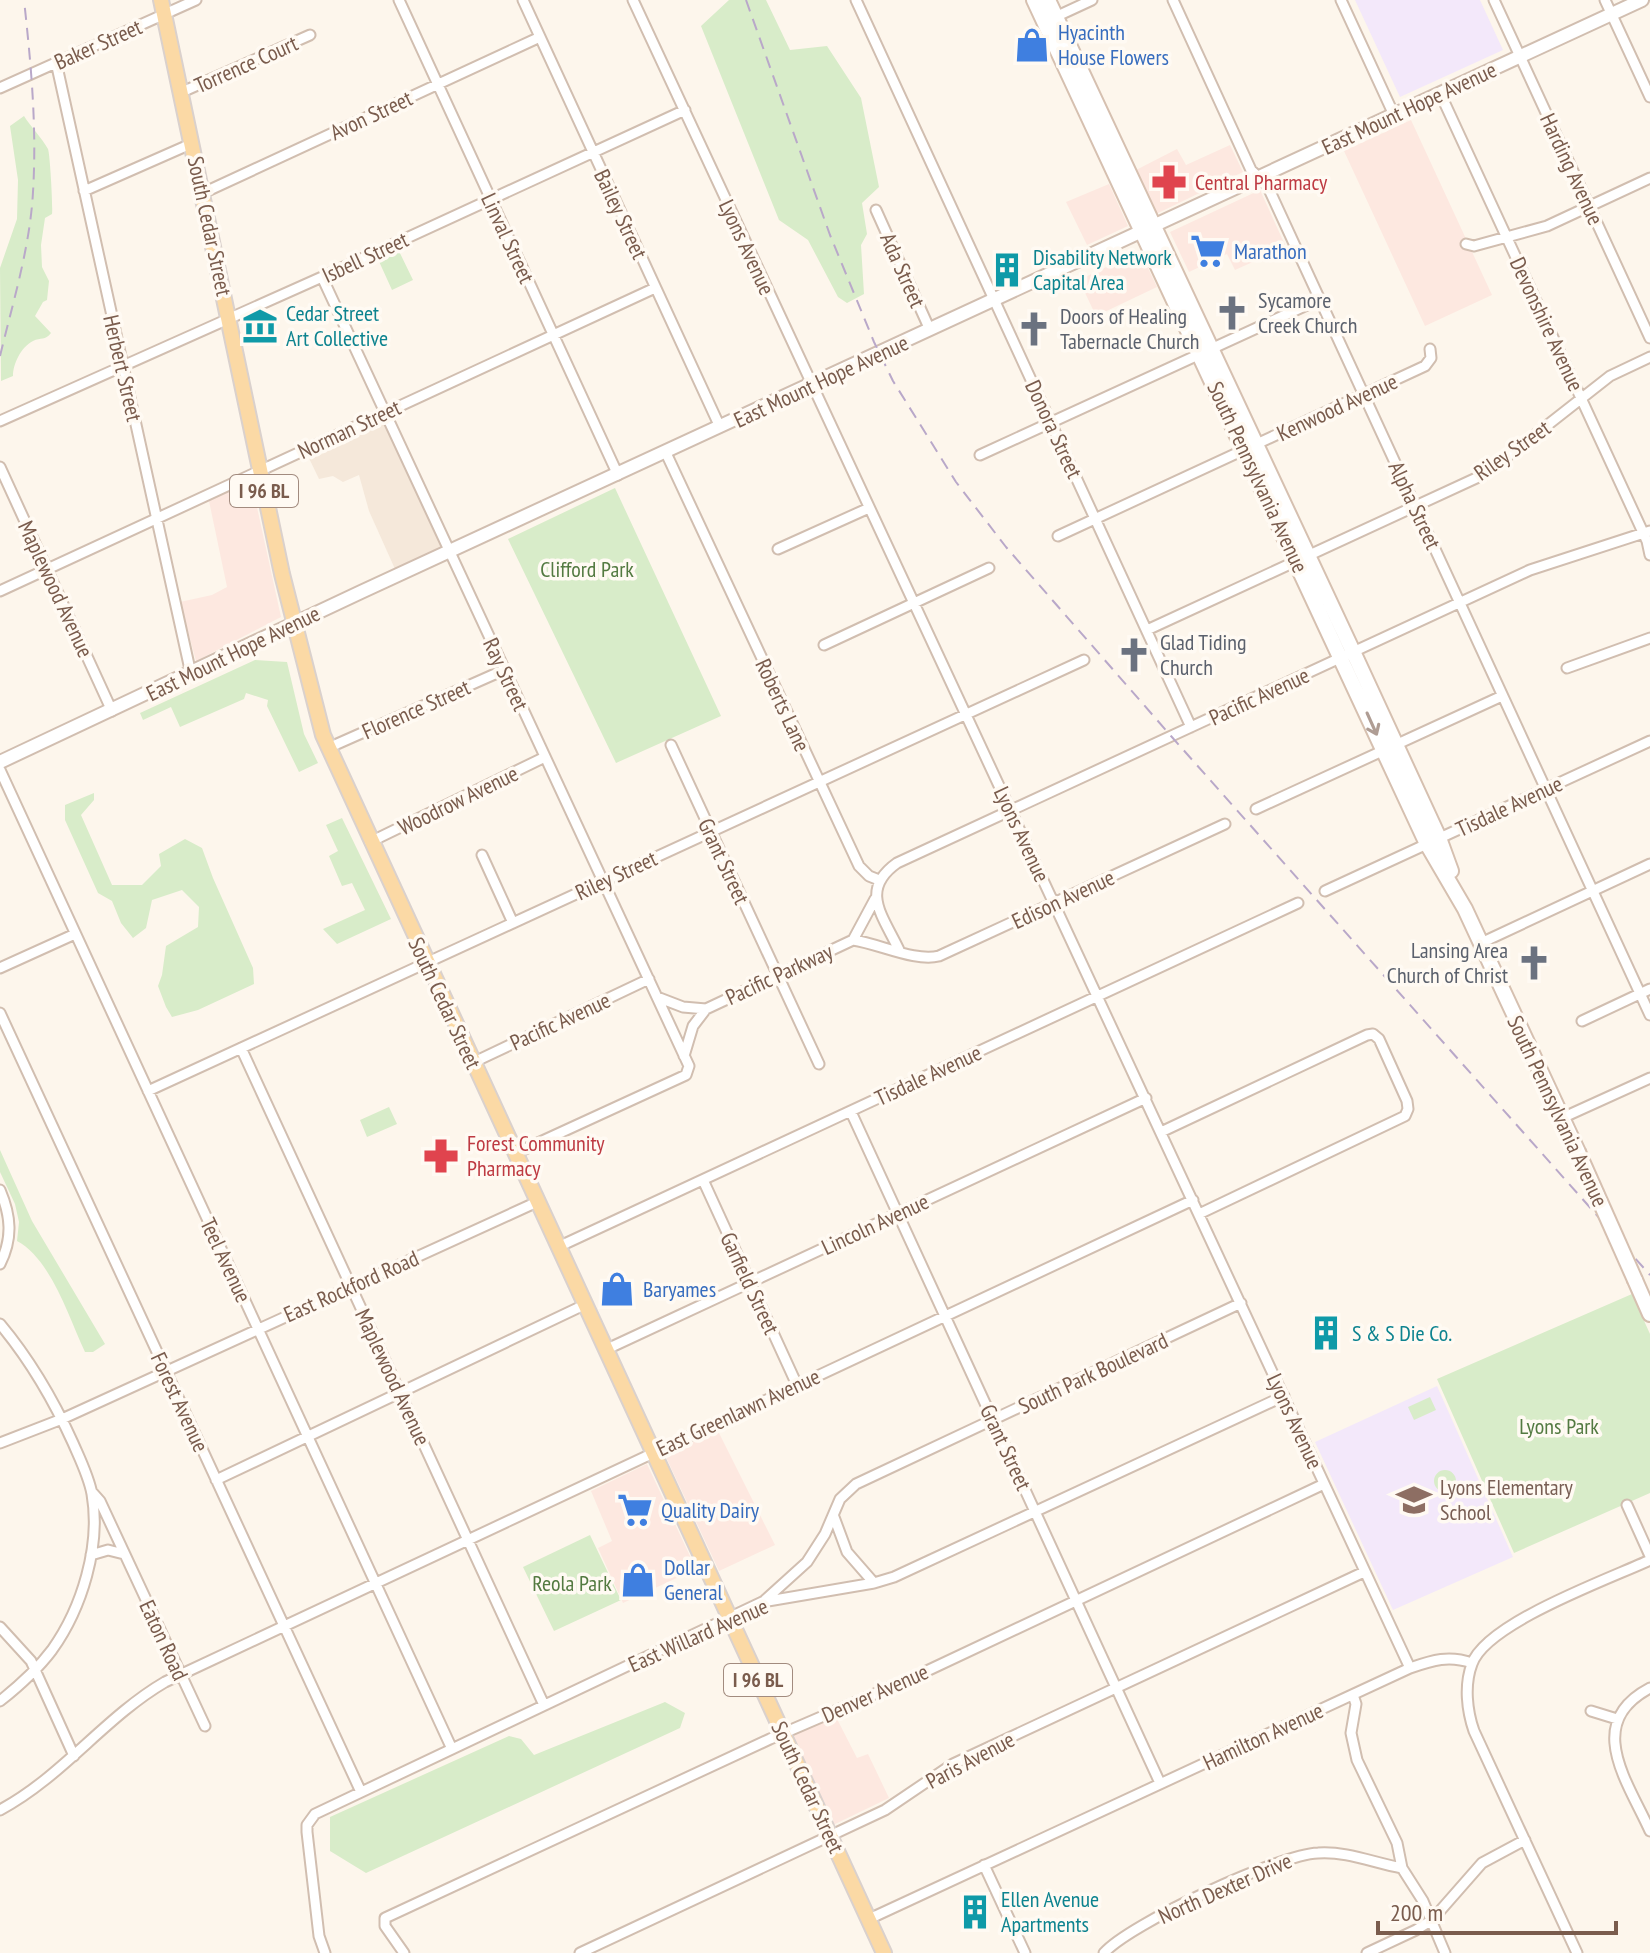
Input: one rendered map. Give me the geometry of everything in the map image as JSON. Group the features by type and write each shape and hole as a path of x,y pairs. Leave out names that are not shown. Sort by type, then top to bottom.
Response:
{"main road":[{"name":"South Pennsylvania Avenue","path":"1034,0 1050,20 1207,352 1650,1314"},
{"name":"South Pennsylvania Avenue","path":"1048,0 1050,20"},
{"name":"South Cedar Street","path":"163,7 260,471 313,705 328,748 884,1953"}],"street":[{"name":"Baker Street","path":"0,88 163,7 196,0"},
{"name":"Linval Street","path":"399,0 618,475"},
{"name":"Bailey Street","path":"523,0 720,427"},
{"name":"Lyons Avenue","path":"633,0 1410,1668"},
{"name":"Donora Street","path":"856,0 1191,727"},
{"path":"1050,20 1092,0"},
{"name":"Alpha Street","path":"1173,0 1251,170 1267,185 1650,1015"},
{"path":"1341,0 1394,115"},
{"name":"Harding Avenue","path":"1494,0 1650,338"},
{"path":"1605,0 1650,97"},
{"name":"East Mount Hope Avenue","path":"0,762 1642,0"},
{"name":"Torrence Court","path":"182,92 310,35"},
{"name":"Avon Street","path":"203,193 540,37"},
{"name":"Herbert Street","path":"56,62 191,674"},
{"name":"Devonshire Avenue","path":"1440,93 1647,532 1650,555"},
{"name":"Isbell Street","path":"0,421 685,110"},
{"path":"84,191 193,143"},
{"path":"1466,244 1474,246 1547,226 1650,178"},
{"name":"Ada Street","path":"876,210 930,330"},
{"name":"Ray Street","path":"322,277 649,979 689,1072 514,1154"},
{"name":"Norman Street","path":"0,591 655,288"},
{"path":"980,455 1320,299"},
{"name":"Kenwood Avenue","path":"1058,536 1425,366 1431,358 1430,349"},
{"name":"Riley Street","path":"1147,630 1496,467 1610,376 1650,357"},
{"name":"Roberts Lane","path":"666,453 859,866 879,880"},
{"name":"Maplewood Avenue","path":"0,467 112,711"},
{"path":"778,549 869,508"},
{"name":"Pacific Avenue","path":"879,880 897,863 1460,602 1545,564 1647,532"},
{"path":"824,645 989,568"},
{"path":"1567,668 1650,638"},
{"name":"Riley Street","path":"148,1091 1084,660"},
{"name":"Florence Street","path":"328,748 504,670"},
{"path":"1256,809 1502,696"},
{"name":"Tisdale Avenue","path":"1325,891 1650,741"},
{"name":"Grant Street","path":"671,745 819,1064"},
{"name":"Woodrow Avenue","path":"370,842 545,757"},
{"name":"Teel Avenue","path":"0,770 452,1749"},
{"name":"Edison Avenue","path":"899,950 920,958 939,956 1225,824"},
{"path":"482,855 513,923"},
{"path":"1481,943 1650,864"},
{"path":"879,880 875,899 899,950"},
{"name":"Pacific Parkway","path":"684,1056 693,1026 706,1009 853,940 875,899"},
{"name":"Tisdale Avenue","path":"558,1247 1298,903"},
{"path":"0,968 75,934"},
{"name":"Pacific Parkway","path":"853,940 899,950"},
{"name":"Pacific Avenue","path":"472,1063 649,979"},
{"path":"1582,1021 1650,989"},
{"name":"Pacific Parkway","path":"657,997 683,1007 706,1009"},
{"name":"Forest Avenue","path":"0,1013 361,1792"},
{"path":"1161,1132 1367,1035 1373,1034 1379,1039 1407,1101 1405,1116 1199,1214"},
{"name":"Maplewood Avenue","path":"241,1048 544,1705"},
{"path":"1562,1118 1650,1078"},
{"name":"Lincoln Avenue","path":"605,1350 1146,1098"},
{"name":"Grant Street","path":"851,1112 1160,1783"},
{"name":"Garfield Street","path":"703,1180 797,1385"},
{"path":"0,1190 9,1215 10,1230 7,1249 0,1264"},
{"name":"East Greenlawn Avenue","path":"0,1810 74,1756 135,1701 180,1674 1193,1200"},
{"name":"East Rockford Road","path":"0,1443 62,1419 537,1202"},
{"name":"South Park Boulevard","path":"762,1602 807,1562 834,1517 840,1499 856,1484 1241,1303"},
{"path":"216,1480 584,1305"},
{"path":"0,1324 40,1376 62,1419 92,1492 94,1517 91,1555 70,1619 53,1649 36,1670 0,1701"},
{"name":"East Willard Avenue","path":"325,1953 319,1936 307,1832 307,1825 315,1814 762,1602 874,1583 924,1565 1284,1396"},
{"name":"Denver Avenue","path":"404,1953 384,1921 389,1916 783,1733 914,1677 1324,1484"},
{"name":"Eaton Road","path":"92,1492 100,1501 205,1726"},
{"path":"1577,1953 1470,1720 1468,1694 1472,1663 1481,1650 1505,1629 1650,1558 1627,1505"},
{"path":"834,1517 847,1552 874,1583"},
{"path":"91,1555 108,1550 124,1554"},
{"name":"Paris Avenue","path":"580,1953 903,1800 953,1764 1364,1572"},
{"path":"0,1627 36,1670 74,1756"},
{"name":"Hamilton Avenue","path":"869,1919 1410,1668 1442,1658 1457,1658 1472,1663"},
{"path":"1650,1688 1638,1695 1617,1719 1613,1732 1616,1754 1650,1831"},
{"path":"1353,1695 1356,1704 1352,1745 1397,1843 1402,1868 1432,1920 1445,1953"},
{"path":"1591,1711 1617,1719"},
{"path":"1367,1953 1432,1920 1482,1863 1525,1840"},
{"name":"North Dexter Drive","path":"1104,1953 1139,1926 1291,1857 1335,1852 1402,1868"},
{"path":"984,1865 1025,1953"}],"shaded area":[{"path":"1355,0 1480,0 1503,50 1400,97"},
{"path":"1411,120 1492,295 1425,326 1344,151"},
{"path":"1230,145 1243,172 1156,214 1136,170 1177,149 1186,165"},
{"path":"1109,184 1128,226 1087,245 1066,202"},
{"path":"1260,190 1286,247 1235,270 1227,254 1189,272 1170,232"},
{"path":"1140,251 1157,287 1096,316 1079,280"},
{"path":"381,420 441,547 395,569 369,511 359,475 343,482 333,476 319,479 307,454"},
{"path":"245,484 253,489 281,617 196,661 180,602 212,595 227,587 209,501"},
{"name":"Lyons Elementary School","path":"1437,1386 1513,1557 1393,1610 1315,1442"},
{"path":"717,1429 775,1545 719,1571 665,1455"},
{"path":"647,1464 696,1569 623,1603 598,1548 612,1541 591,1491"},
{"path":"835,1715 857,1758 868,1754 889,1798 833,1825 792,1734"}],"green space":[{"path":"729,0 766,0 790,50 827,46 861,98 879,187 862,203 867,234 861,245 864,294 847,303 838,297 808,240 779,220 701,26"},
{"path":"24,116 49,153 52,214 45,218 41,245 42,267 49,281 47,300 35,316 51,333 25,347 16,361 13,376 1,381 0,268 17,219 18,180 10,126"},
{"path":"397,247 413,280 392,290 377,257"},
{"name":"Clifford Park","path":"615,488 721,716 616,763 508,539"},
{"path":"255,660 287,662 304,734 318,763 299,772 267,706 268,700 246,693 244,699 180,727 171,707 143,720 140,713"},
{"path":"94,793 94,800 81,815 112,885 142,885 161,866 159,854 185,839 202,848 253,968 254,984 198,1010 172,1017 158,986 166,946 198,927 199,907 182,890 152,900 146,928 133,938 121,923 112,901 98,893 65,820 65,805"},
{"path":"342,818 391,919 337,944 323,929 365,910 352,883 342,886 329,856 338,851 326,825"},
{"path":"389,1107 397,1124 367,1137 360,1120"},
{"path":"0,1150 32,1221 105,1344 93,1352 85,1352 58,1290 40,1261 17,1241 19,1222 15,1204 0,1172"},
{"name":"Lyons Park","path":"1632,1294 1650,1334 1650,1493 1514,1553 1437,1379"},
{"path":"1430,1397 1436,1410 1414,1420 1408,1407"},
{"path":"1441,1470 1449,1470 1456,1481 1449,1492 1441,1492 1434,1485 1434,1477"},
{"name":"Reola Park","path":"590,1535 621,1600 554,1631 523,1567"},
{"path":"665,1702 685,1713 680,1728 366,1873 330,1851 330,1817 509,1736 521,1739 534,1755"}],"railway":[{"path":"0,356 25,254 33,192 34,120 24,0"},
{"path":"746,0 830,235 874,342 893,381 956,482 1006,547 1171,736 1650,1275"}],"place":[{"name":"Hyacinth House Flowers","path":"1032,45"},
{"name":"Central Pharmacy","path":"1169,182"},
{"name":"Marathon","path":"1208,251"},
{"name":"Disability Network Capital Area","path":"1007,270"},
{"name":"Sycamore Creek Church","path":"1232,313"},
{"name":"Cedar Street Art Collective","path":"260,326"},
{"name":"Doors of Healing Tabernacle Church","path":"1034,329"},
{"name":"Glad Tiding Church","path":"1134,655"},
{"name":"Lansing Area Church of Christ","path":"1534,963"},
{"name":"Forest Community Pharmacy","path":"441,1156"},
{"name":"Baryames","path":"617,1289"},
{"name":"S & S Die Co.","path":"1326,1333"},
{"name":"Lyons Elementary School","path":"1414,1500"},
{"name":"Quality Dairy","path":"635,1510"},
{"name":"Dollar General","path":"638,1580"},
{"name":"Ellen Avenue Apartments","path":"975,1912"}]}
